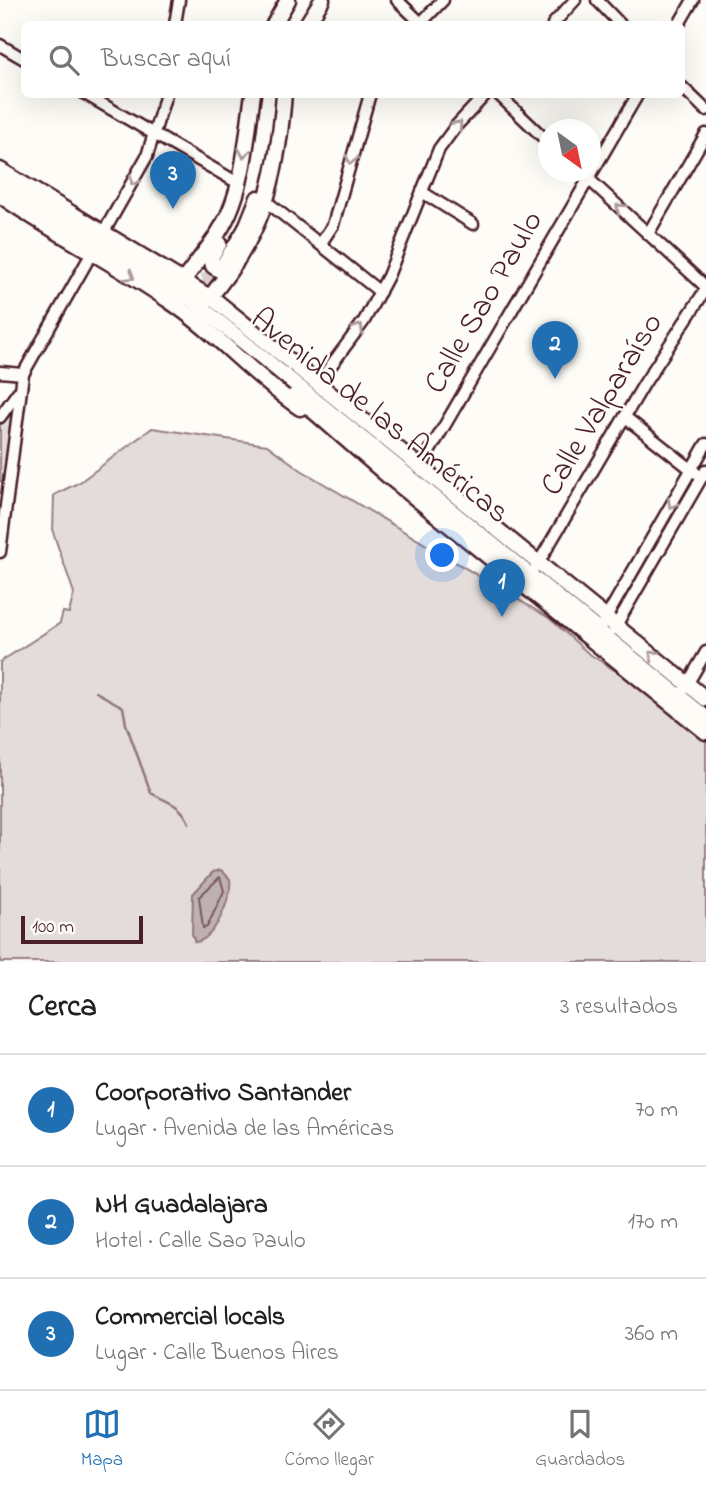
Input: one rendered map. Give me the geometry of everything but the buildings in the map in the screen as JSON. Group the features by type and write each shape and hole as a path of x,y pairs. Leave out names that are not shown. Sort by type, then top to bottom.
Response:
{"main road":[{"path":"276,21 288,0"},
{"path":"309,21 322,0"},
{"path":"252,98 228,228 211,261 221,271 231,263 255,206 282,98"},
{"path":"202,310 231,263 255,232 267,202 281,127 283,98"},
{"name":"Avenida de las Américas","path":"0,170 98,241 176,290 202,310 331,429 600,639 681,695 706,732"},
{"name":"Avenida de las Américas","path":"0,183 176,290 527,581"},
{"name":"Avenida de las Américas","path":"3,198 98,241"},
{"path":"176,290 216,237 230,211"},
{"name":"Avenida de las Américas","path":"202,310 318,383 421,466 611,621 706,718"},
{"name":"Avenida de las Américas","path":"681,695 706,699"}],"street":[{"path":"176,21 179,0"},
{"path":"397,0 418,21"},
{"path":"424,21 443,0"},
{"path":"556,21 575,0"},
{"path":"597,0 617,21"},
{"path":"681,21 693,0"},
{"path":"0,44 21,57"},
{"path":"685,91 706,110"},
{"path":"92,98 238,183"},
{"path":"0,552 23,374 156,136 165,98"},
{"path":"321,243 333,225 369,98"},
{"path":"318,383 352,338 380,292 447,137 482,98"},
{"path":"502,98 538,132"},
{"name":"Calle Sao Paulo","path":"601,150 635,98"},
{"path":"648,233 706,134"},
{"name":"Calle Sao Paulo","path":"421,466 580,182"},
{"path":"592,182 706,288"},
{"path":"422,191 473,224"},
{"path":"267,202 380,292"},
{"name":"Calle Valparaíso","path":"527,581 706,288"},
{"path":"0,372 23,374"},
{"path":"0,417 20,389"},
{"path":"600,639 704,477 625,417"},
{"path":"611,621 706,444"},
{"path":"0,486 9,494"},
{"path":"681,695 706,652"}],"shaded area":[{"path":"14,411 6,484 0,481 0,425"},
{"path":"152,428 267,445 301,470 549,618 588,653 614,670 706,722 706,962 0,962 0,662 60,623 63,612 69,613 74,593 53,532 54,495 80,482"}],"water":[{"path":"221,870 230,879 225,906 209,935 195,942 192,934 193,894 213,872"}],"waterway":[{"path":"96,692 123,707 126,724 151,793 178,807 189,823"}],"tunnel":[{"path":"183,288 206,280 225,263"}],"place":[{"name":"Commercial locals","path":"173,209"},
{"name":"NH Guadalajara","path":"555,379"},
{"name":"Coorporativo Santander","path":"502,617"}]}
